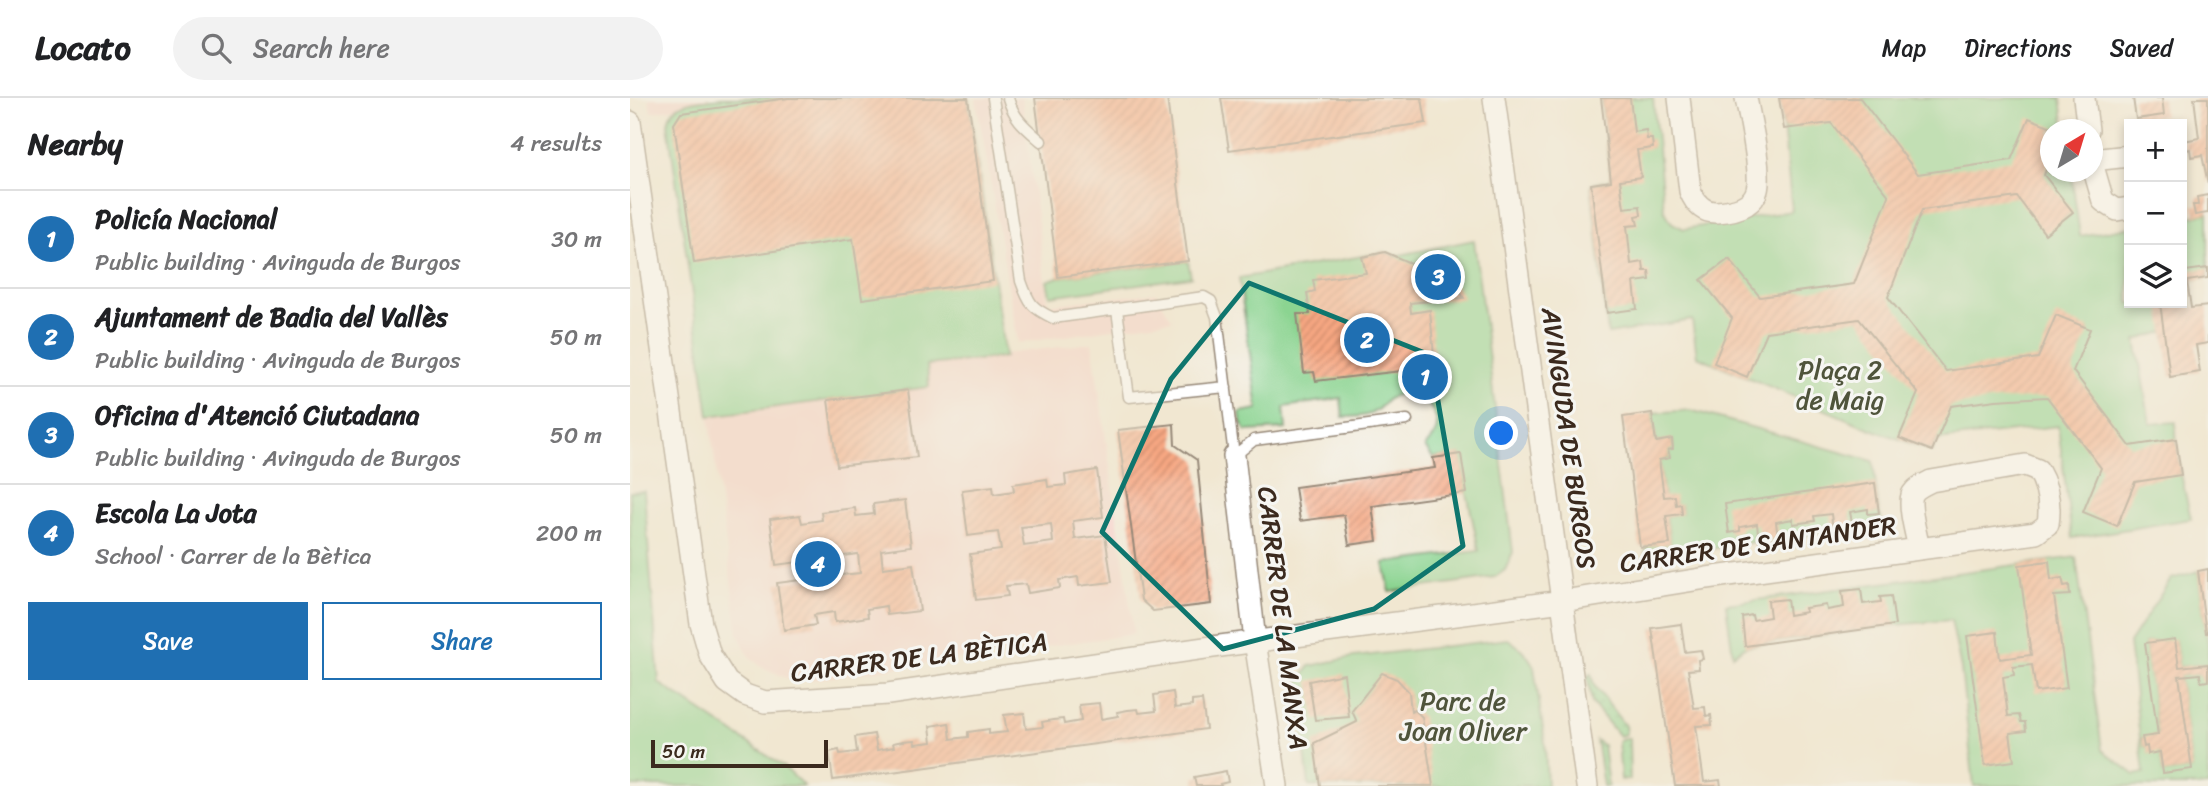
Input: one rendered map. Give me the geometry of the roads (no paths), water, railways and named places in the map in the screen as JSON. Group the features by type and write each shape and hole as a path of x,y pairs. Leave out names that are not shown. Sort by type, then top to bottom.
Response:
{"street":[{"name":"AVINGUDA DE BURGOS","path":"1494,98 1587,786"},
{"path":"1679,98 1690,191 1696,204 1712,213 1736,211 1750,201 1757,191 1758,175 1746,98"},
{"path":"2084,98 2087,119"},
{"name":"CARRER DE LA BÈTICA","path":"630,122 701,625 710,655 727,682 745,695 765,702 888,694 1255,640 1563,601"},
{"path":"2103,160 2124,157"},
{"path":"2098,182 2103,201 2117,210 2124,209"},
{"name":"CARRER DE LA MANXA","path":"1234,456 1255,640 1277,786"},
{"name":"CARRER DE SANTANDER","path":"1563,601 1707,578 2036,533 2048,524 2050,511 2046,484 2038,470 2025,465 1931,481 1918,488 1912,496 1912,509 1919,549"}],"lane":[{"path":"993,98 1021,281 1028,302 1038,311 1053,318 1204,297 1211,301 1217,317 1234,456"},
{"path":"1008,98 1020,124 1041,141"},
{"path":"1117,310 1129,397 1226,387"},
{"path":"1234,456 1254,440 1407,420"}],"place":[{"name":"Oficina d'Atenció Ciutadana","path":"1438,277"},
{"name":"Ajuntament de Badia del Vallès","path":"1367,340"},
{"name":"Policía Nacional","path":"1425,377"},
{"name":"Escola La Jota","path":"818,564"}],"park label":[{"name":"Plaça 2 de Maig","path":"1840,385"},
{"name":"Parc de Joan Oliver","path":"1463,716"}]}
